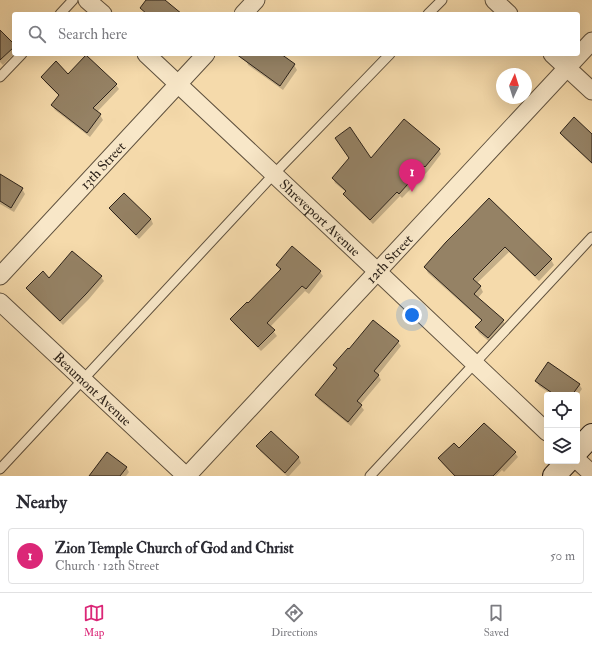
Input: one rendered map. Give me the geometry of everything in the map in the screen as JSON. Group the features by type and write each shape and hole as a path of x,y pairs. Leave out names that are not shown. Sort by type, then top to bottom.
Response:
{"main road":[{"path":"580,448 592,435"},
{"path":"554,476 565,464"}],"street":[{"path":"87,0 100,12"},
{"path":"245,12 256,0"},
{"path":"494,0 507,12"},
{"name":"12th Street","path":"580,54 592,41"},
{"name":"Shreveport Avenue","path":"148,56 544,429"},
{"name":"13th Street","path":"0,276 204,56"},
{"path":"554,56 592,91"},
{"name":"12th Street","path":"186,476 578,56"},
{"name":"Beaumont Avenue","path":"0,302 186,476"},
{"path":"580,463 592,474"}],"lane":[{"path":"62,12 73,0"},
{"path":"430,12 442,0"},
{"path":"0,77 20,56"},
{"path":"0,469 274,174 388,56"},
{"path":"370,476 592,237"}],"building":[{"path":"146,0 165,0 180,12 145,12 140,8"},
{"path":"0,30 12,42 12,49 0,60"},
{"path":"85,56 87,56 117,84 93,108 101,114 87,133 51,105 59,95 41,77 56,61 68,74"},
{"path":"239,56 284,56 295,64 280,86"},
{"path":"574,117 592,134 592,163 560,133"},
{"path":"404,119 440,149 399,194 397,192 370,220 343,194 346,191 332,178 349,158 335,138 350,127 371,158"},
{"path":"0,174 23,188 11,208 0,201"},
{"path":"124,193 151,219 136,235 109,208"},
{"path":"489,198 552,259 535,276 505,247 473,279 481,286 474,294 504,320 488,338 475,327 482,320 424,267"},
{"path":"292,246 321,271 306,289 302,286 267,323 275,330 258,347 230,319 281,269 276,265"},
{"path":"72,251 102,276 60,321 26,288 43,271 49,278"},
{"path":"373,320 399,341 374,371 379,375 357,401 362,405 348,422 315,395 337,368 333,365 348,348 349,349"},
{"path":"548,362 580,384 574,392 551,392 535,381"},
{"path":"484,423 516,452 493,476 455,476 438,458 454,443 459,448"},
{"path":"271,431 299,457 285,473 256,446"},
{"path":"107,452 127,467 120,476 89,476"}],"place":[{"name":"Zion Temple Church of God and Christ","path":"412,192"}]}
